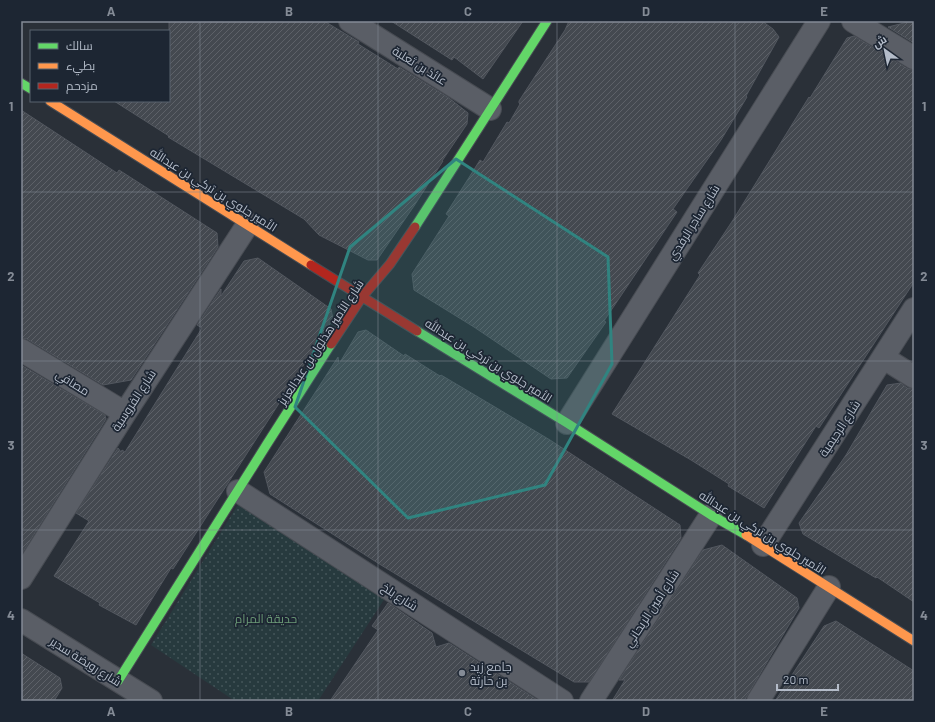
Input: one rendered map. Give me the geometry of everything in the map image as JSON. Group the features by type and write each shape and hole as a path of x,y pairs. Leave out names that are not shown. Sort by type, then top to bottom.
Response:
{"street":[{"name":"عائذ بن ثعلبة","path":"350,21 490,109"},
{"name":"شارع الأمير هذلول بن عبدالعزيز","path":"118,681 362,297 390,264 429,207 547,21"},
{"name":"شارع ساجر الرفدي","path":"568,423 819,21"},
{"path":"853,21 914,58"},
{"path":"21,83 30,88"},
{"name":"الأمير جلوي بن تركي بن عبدالله","path":"52,102 362,297 568,423 711,515 763,545 914,641"},
{"name":"شارع الفروسية","path":"21,578 125,413 248,224"},
{"name":"شارع الرحيمية","path":"763,545 914,310"},
{"name":"مصافي","path":"21,350 125,413"},
{"path":"884,358 914,377"},
{"name":"شارع بلخ","path":"238,491 562,701"},
{"name":"شارع أمين الريحاني","path":"591,701 711,515"},
{"path":"758,701 830,587"},
{"name":"شارع رويضة سدير","path":"21,620 151,701"}],"highlighted area":[{"path":"456,159 608,257 612,364 545,485 408,518 295,407 350,247"}],"green space":[{"name":"حديقة المرام","path":"239,503 387,595 318,701 235,701 151,645"}],"building":[{"path":"169,21 324,21 359,42 358,44 398,69 399,67 449,98 468,113 467,124 377,260 368,260 319,235 304,219 168,137 169,136 116,102 170,102"},
{"path":"391,21 523,21 483,79 454,57 452,60"},
{"path":"569,21 762,21 773,29 779,37 746,96 747,97 721,140 673,209 677,212 604,321 606,322 567,378 551,379 474,327 414,290 412,274 449,216 446,214 480,160 483,162 507,122 509,123 520,104 519,101 565,30"},
{"path":"914,21 914,43 888,27"},
{"path":"854,36 908,69 914,70 914,282 819,428 816,426 764,508 728,486 729,484 691,460 612,414 700,275 698,273 733,220 809,97 810,98 847,38"},
{"path":"21,110 117,173 119,170 217,233 218,247 131,380 103,385 27,339 21,338"},
{"path":"258,258 331,309 333,319 173,569 171,568 136,625 99,605 100,603 54,576 89,521 76,513 118,448 121,452 122,450 125,452 202,328 197,325 221,289 221,296 244,261"},
{"path":"366,330 404,356 405,354 550,440 680,525 681,538 589,682 574,682 381,565 270,494 264,472 338,357 339,364 358,332"},
{"path":"21,365 105,415 106,419 21,555"},
{"path":"901,383 907,388 914,389 914,602 877,577 876,578 803,534 799,523 846,455 887,385"},
{"path":"722,545 797,598 799,608 744,701 612,701 625,680 619,680 703,550"},
{"path":"388,603 432,633 436,647 449,643 539,701 330,701 378,630 372,626"},
{"path":"836,621 914,671 914,701 775,701 824,626"},
{"path":"21,653 60,678 62,688 54,701 21,701"}],"traffic: fast":[{"path":"415,227 547,21"},
{"path":"21,83 30,88"},
{"path":"417,331 567,423 711,515 746,535"},
{"path":"118,681 331,344"}],"traffic: slow":[{"path":"52,102 311,265"},
{"path":"746,535 914,641"}],"traffic: jam":[{"path":"331,344 362,297 390,264 415,227"},
{"path":"311,265 417,331"}],"place":[{"name":"جامع زيد بن حارثة","path":"462,673"}]}
